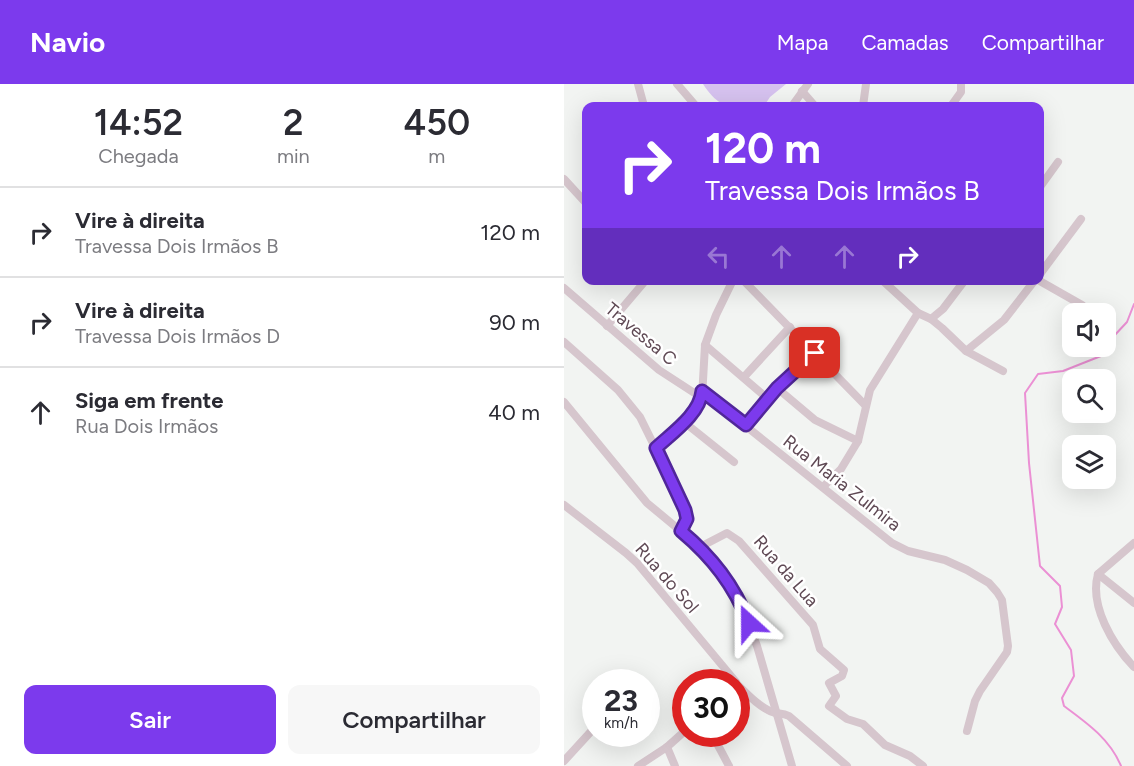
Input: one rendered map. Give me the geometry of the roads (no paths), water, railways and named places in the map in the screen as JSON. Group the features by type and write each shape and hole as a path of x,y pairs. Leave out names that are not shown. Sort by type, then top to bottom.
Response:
{"street":[{"path":"638,84 643,102"},
{"path":"677,84 693,102"},
{"path":"864,102 866,84"},
{"path":"954,102 961,92 961,84"},
{"path":"795,102 805,88 813,102"},
{"path":"1044,181 1058,162"},
{"path":"564,179 582,199"},
{"path":"1044,269 1081,219"},
{"path":"1044,284 1078,303"},
{"path":"607,326 642,285"},
{"path":"656,448 684,422 702,394 705,345 731,285"},
{"path":"748,285 866,405"},
{"path":"891,285 918,313 931,319 966,351 1003,371"},
{"path":"931,319 943,309 961,285"},
{"path":"966,351 1004,320 1032,285"},
{"name":"Travessa C","path":"565,292 660,370 702,394"},
{"path":"823,487 841,469 858,441 873,383 918,313"},
{"path":"744,376 790,327"},
{"path":"564,342 626,399 640,417 685,510 687,519 681,531"},
{"path":"705,345 768,398"},
{"path":"746,425 777,388 815,353"},
{"path":"777,388 816,420 858,441"},
{"name":"Rua Maria Zulmira","path":"702,394 746,425 901,548 945,560 967,570 989,584 1000,596 1003,604 1007,652 980,691 967,731"},
{"path":"564,402 647,503 700,547 723,573 741,604 765,671 792,766"},
{"path":"684,422 734,462"},
{"name":"Rua do Sol","path":"564,505 637,563 724,669"},
{"name":"Rua da Lua","path":"700,547 724,533 732,535 765,568 782,592 813,625 820,649 844,670 843,674 829,683 836,696 829,705 847,719 863,724 885,745 910,756 923,766"},
{"path":"1134,543 1098,574 1096,588 1100,608 1119,648 1134,667"},
{"path":"1098,574 1134,603"},
{"name":"Rua do Sol","path":"750,695 776,713 789,716 847,766"},
{"path":"574,766 565,760 582,741"},
{"path":"638,766 672,743"},
{"path":"668,747 675,766"},
{"path":"719,747 729,766"}],"waterway":[{"path":"1121,766 1104,740 1064,706 1062,698 1074,676 1071,650 1055,624 1062,607 1060,586 1040,566 1029,463 1025,393 1038,374 1063,371 1106,354 1113,337 1127,322 1134,304"}]}
